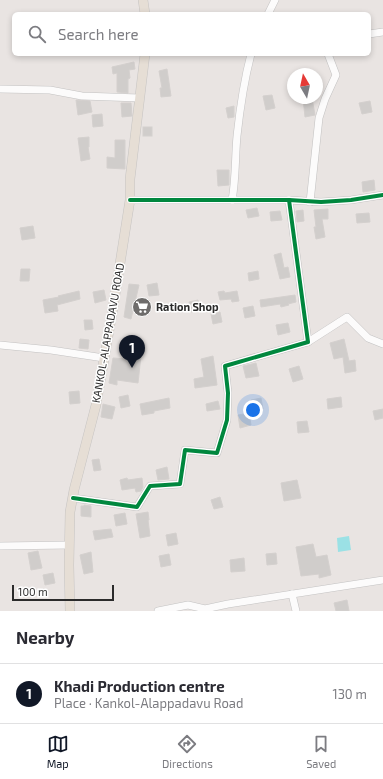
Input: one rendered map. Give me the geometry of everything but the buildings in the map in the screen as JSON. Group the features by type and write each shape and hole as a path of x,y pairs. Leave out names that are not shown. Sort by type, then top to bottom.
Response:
{"main road":[{"path":"143,0 145,12"},
{"name":"KANKOL-ALAPPADAVU ROAD","path":"70,611 70,512 72,498 96,405 113,308 130,200 130,179 145,56"}],"street":[{"path":"269,12 275,0"},
{"path":"371,34 383,32"},
{"path":"232,200 235,182 237,137 244,80 250,56"},
{"path":"310,202 319,118 325,99 336,75 329,56"},
{"path":"0,89 50,90 82,96 139,98"},
{"path":"130,200 289,200 321,202 351,200 383,195"},
{"path":"289,200 308,342"},
{"path":"72,498 137,507 150,486 180,484 185,450 217,453 227,420 228,393 225,366 308,342 347,318 368,338 383,344"},
{"path":"0,345 51,350 104,358"},
{"path":"0,546 69,545"},
{"path":"158,611 188,605 206,609 383,580"},
{"path":"292,594 296,611"}],"water":[{"path":"349,536 351,550 338,552 337,538"}],"cycle path":[{"path":"130,200 289,200 321,202 351,200 383,195"},
{"path":"73,498 137,507 150,486 180,484 185,450 217,453 227,420 228,393 225,366 308,342 289,200"}],"place":[{"name":"Ration Shop","path":"142,307"},
{"name":"Khadi Production centre","path":"132,368"}]}
